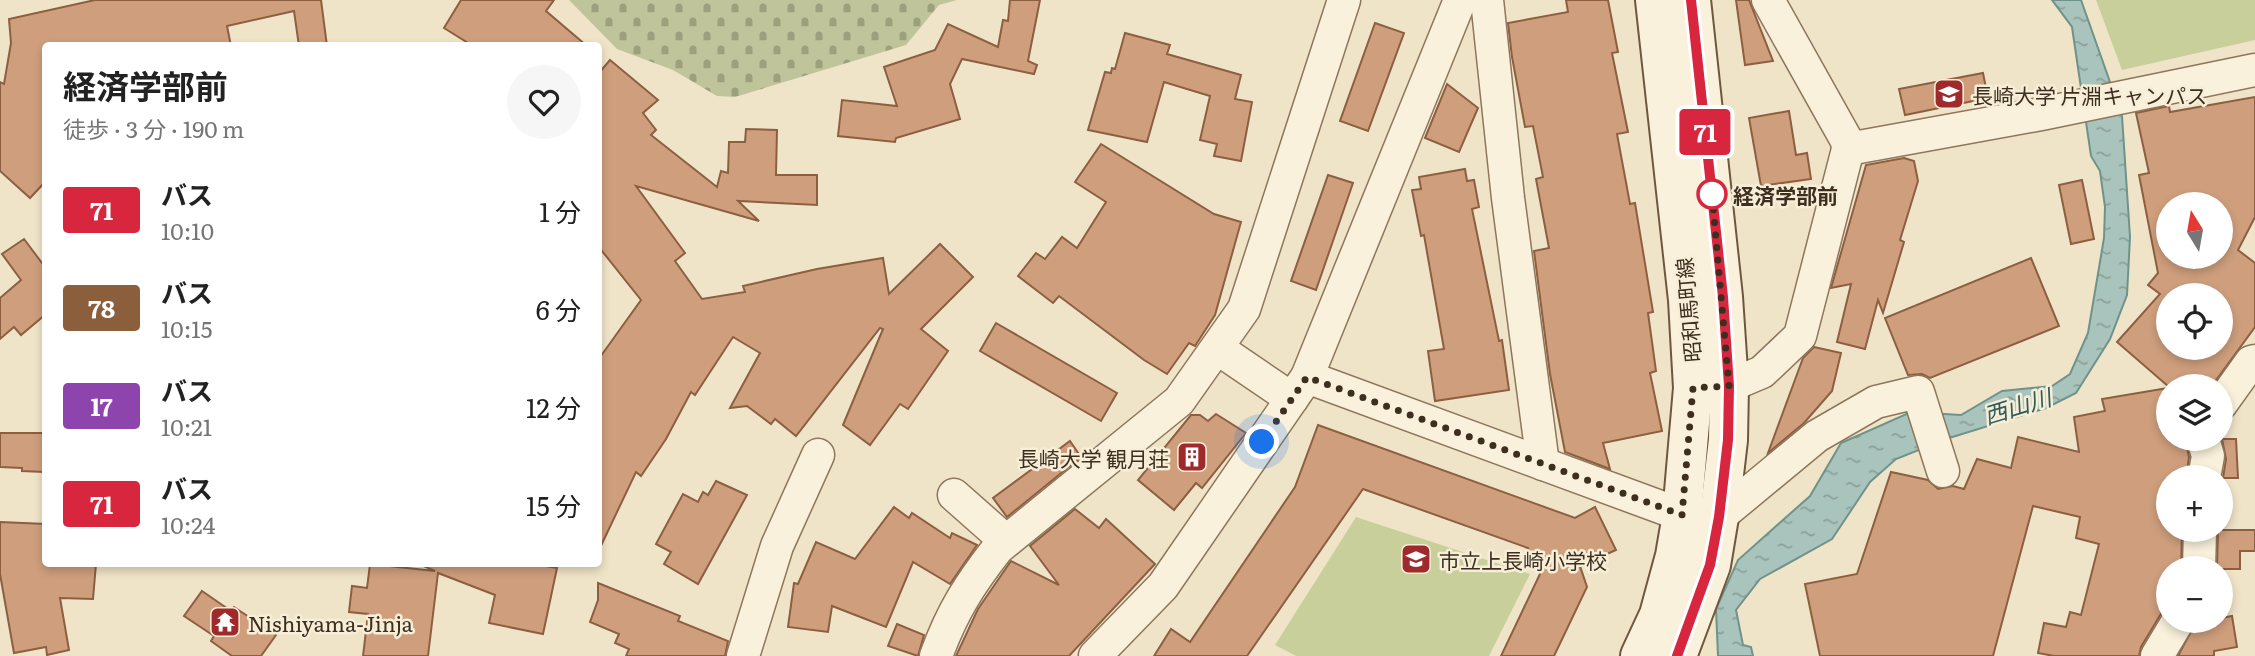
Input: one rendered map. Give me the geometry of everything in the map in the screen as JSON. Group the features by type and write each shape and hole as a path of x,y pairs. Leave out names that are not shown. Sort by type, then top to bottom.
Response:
{"main road":[{"name":"昭和馬町線","path":"1655,0 1688,300 1728,440 1710,565 1678,655"},
{"name":"昭和馬町線","path":"1640,656 1659,615 1675,556 1711,387 1723,297 1691,0"}],"street":[{"path":"936,656 950,618 998,548 1179,401 1244,309 1344,0"},
{"path":"1095,656 1163,586 1300,388 1460,0"},
{"path":"1487,0 1508,198 1543,464"},
{"path":"1711,387 1762,372 1800,336 1848,149 1847,141 1768,0"},
{"path":"1848,149 2042,114 2255,70"},
{"path":"1217,348 1300,388 1543,464 1682,515 1719,517 1818,436 1876,402 1919,392 1943,471"},
{"path":"2233,387 2251,362 2255,361"},
{"path":"743,656 777,546 818,455"},
{"path":"954,495 1006,541"},
{"path":"2157,656 2171,633"}],"green space":[{"path":"569,0 957,0 939,5 906,45 735,97 717,96 673,70 617,49"},
{"path":"2096,0 2255,0 2255,40 2122,70"},
{"path":"1356,517 1530,574 1489,656 1296,656 1275,645"}],"water":[{"name":"西山川","path":"2052,0 2081,0 2122,116 2130,237 2127,295 2110,339 2076,393 2046,408 1946,439 1896,459 1870,482 1832,539 1760,579 1736,610 1743,645 1751,647 1753,656 1718,656 1716,609 1738,560 1810,496 1841,443 1911,412 1961,415 2002,391 2052,386 2070,374 2088,333 2104,238 2105,207 2100,171 2091,156 2072,27"}],"building":[{"path":"95,0 321,0 326,42 298,42 294,11 227,26 230,42 42,42 42,185 30,198 0,171 0,82 4,84 11,43 9,19"},
{"path":"461,0 554,0 546,11 582,42 467,42 444,28"},
{"path":"1010,0 1040,0 1028,61 1037,65 1034,74 962,59 950,84 960,119 896,138 895,142 838,136 842,100 897,106 884,67 935,50 948,24 998,47 1003,20 1008,21"},
{"path":"1566,0 1608,0 1618,52 1612,53 1628,132 1617,134 1630,204 1635,203 1653,312 1648,313 1656,371 1650,373 1662,431 1603,443 1610,469 1565,452 1550,374 1534,251 1549,248 1536,179 1543,177 1533,126 1525,127 1508,23 1568,12"},
{"path":"1736,0 1749,0 1773,61 1745,65"},
{"path":"1375,23 1404,33 1368,131 1340,121"},
{"path":"1125,33 1170,45 1167,54 1241,75 1235,99 1252,102 1241,161 1214,156 1217,144 1200,140 1210,96 1164,82 1147,142 1088,130 1105,72 1111,73 1112,68 1115,69"},
{"path":"610,60 658,100 643,113 656,130 651,135 717,187 721,171 728,173 729,142 745,142 746,129 777,130 776,175 817,175 817,205 738,201 759,221 636,186 685,253 675,261 702,299 745,292 743,286 817,269 883,258 889,294 940,244 973,277 921,329 948,351 908,409 900,404 870,445 843,425 883,329 880,328 796,436 775,419 771,424 747,406 730,408 760,353 733,337 695,395 691,392 666,439 641,476 636,472 602,544 602,354 641,300 602,251 602,69"},
{"path":"1983,73 1988,98 1905,115 1899,89"},
{"path":"1447,84 1478,108 1459,152 1425,138"},
{"path":"2255,97 2255,217 2238,250 2255,263 2255,327 2233,357 2233,283 2156,283 2156,291 2148,285 2157,270 2233,270 2233,192 2156,192 2156,263 2139,175 2149,173 2136,113 2169,106 2170,112"},
{"path":"1789,111 1796,155 1807,153 1811,179 1761,186 1749,118"},
{"path":"1101,144 1214,214 1241,222 1215,315 1195,346 1189,343 1167,374 1144,360 1059,296 1053,303 1018,276 1036,253 1045,259 1062,237 1077,248 1106,202 1075,182"},
{"path":"1904,158 1914,161 1918,181 1900,240 1904,242 1883,313 1878,300 1865,349 1837,342 1851,284 1831,288 1866,165"},
{"path":"1465,169 1467,181 1474,180 1479,207 1472,209 1499,341 1502,340 1509,390 1435,401 1428,351 1444,349 1424,235 1421,236 1412,190 1421,189 1419,177"},
{"path":"1328,175 1353,183 1316,290 1291,281"},
{"path":"2082,180 2094,239 2071,244 2059,185"},
{"path":"24,239 42,263 42,317 21,335 14,327 0,339 0,298 21,280 2,254"},
{"path":"2031,258 2059,326 1930,378 1922,374 1908,375 1885,318"},
{"path":"2156,298 2156,360 2231,360 2221,374 2156,376 2117,342"},
{"path":"996,323 1117,393 1101,421 980,351"},
{"path":"1814,347 1841,353 1832,391 1804,423 1768,453 1803,358"},
{"path":"2156,390 2156,451 2188,451 2189,457 2188,465 2156,465 2156,542 2182,542 2181,556 2156,556 2156,622 2141,647 2139,656 2054,656 2038,653 2044,623 2066,627 2070,612 2081,615 2099,544 2076,538 2080,517 2033,506 1993,656 1820,656 1805,584 1857,574 1891,472 1928,480 1938,489 1953,486 1964,489 1977,459 2011,468 2018,437 2079,452 2074,417 2105,411 2102,399"},
{"name":"長崎大学 観月荘","path":"1216,414 1246,433 1202,488 1196,483 1174,510 1138,480 1191,415 1200,415 1208,421"},
{"path":"1318,425 1575,518 1595,507 1616,550 1580,566 1587,587 1554,656 1501,656 1540,574 1528,548 1363,489 1247,656 1154,656 1171,629 1190,642 1295,487"},
{"path":"0,433 42,433 42,472 0,467"},
{"path":"2233,439 2236,439 2238,478 2233,478 2233,465 2225,465 2224,451 2233,451"},
{"path":"1070,441 1081,457 1007,517 993,498"},
{"path":"716,481 747,495 698,584 664,564 671,552 656,544 683,494 698,502 703,492 708,495"},
{"path":"894,507 909,518 912,513 950,538 952,533 977,545 950,584 913,562 886,627 832,606 828,632 788,627 794,583 798,584 816,542 855,559"},
{"path":"1075,509 1099,528 1106,519 1155,564 1069,656 956,656 978,609 1011,561 1059,585 1030,546"},
{"path":"0,522 42,524 42,567 96,567 93,599 60,598 69,650 47,655 46,647 14,653 0,574"},
{"path":"2233,530 2255,530 2255,551 2240,551 2240,569 2233,569 2233,556 2217,556 2218,542 2233,542"},
{"path":"370,567 435,571 426,567 557,568 543,634 489,623 495,595 438,573 428,656 363,656 368,614 349,612 352,586 367,588"},
{"path":"598,583 680,616 678,621 728,641 725,656 626,656 629,649 615,643 619,634 590,622 598,600"},
{"name":"Nishiyama-Jinja","path":"202,591 231,611 234,607 276,635 261,656 232,656 211,641 214,636 184,616"},
{"path":"2233,622 2237,647 2214,651 2214,656 2178,656 2190,633 2233,633"},
{"path":"897,624 924,635 918,656 888,646"}],"bus line":[{"name":"71","path":"1677,656 1710,565 1728,440 1729,386 1723,297 1691,0"}],"place":[{"name":"長崎大学 片淵キャンパス","path":"1949,94"},
{"name":"経済学部前","path":"1712,194"},
{"name":"長崎大学 観月荘","path":"1192,457"},
{"name":"市立上長崎小学校","path":"1416,559"},
{"name":"Nishiyama-Jinja","path":"225,622"}],"route":[{"path":"1262,442 1307,377 1682,515 1693,388 1729,386 1712,194"}]}
